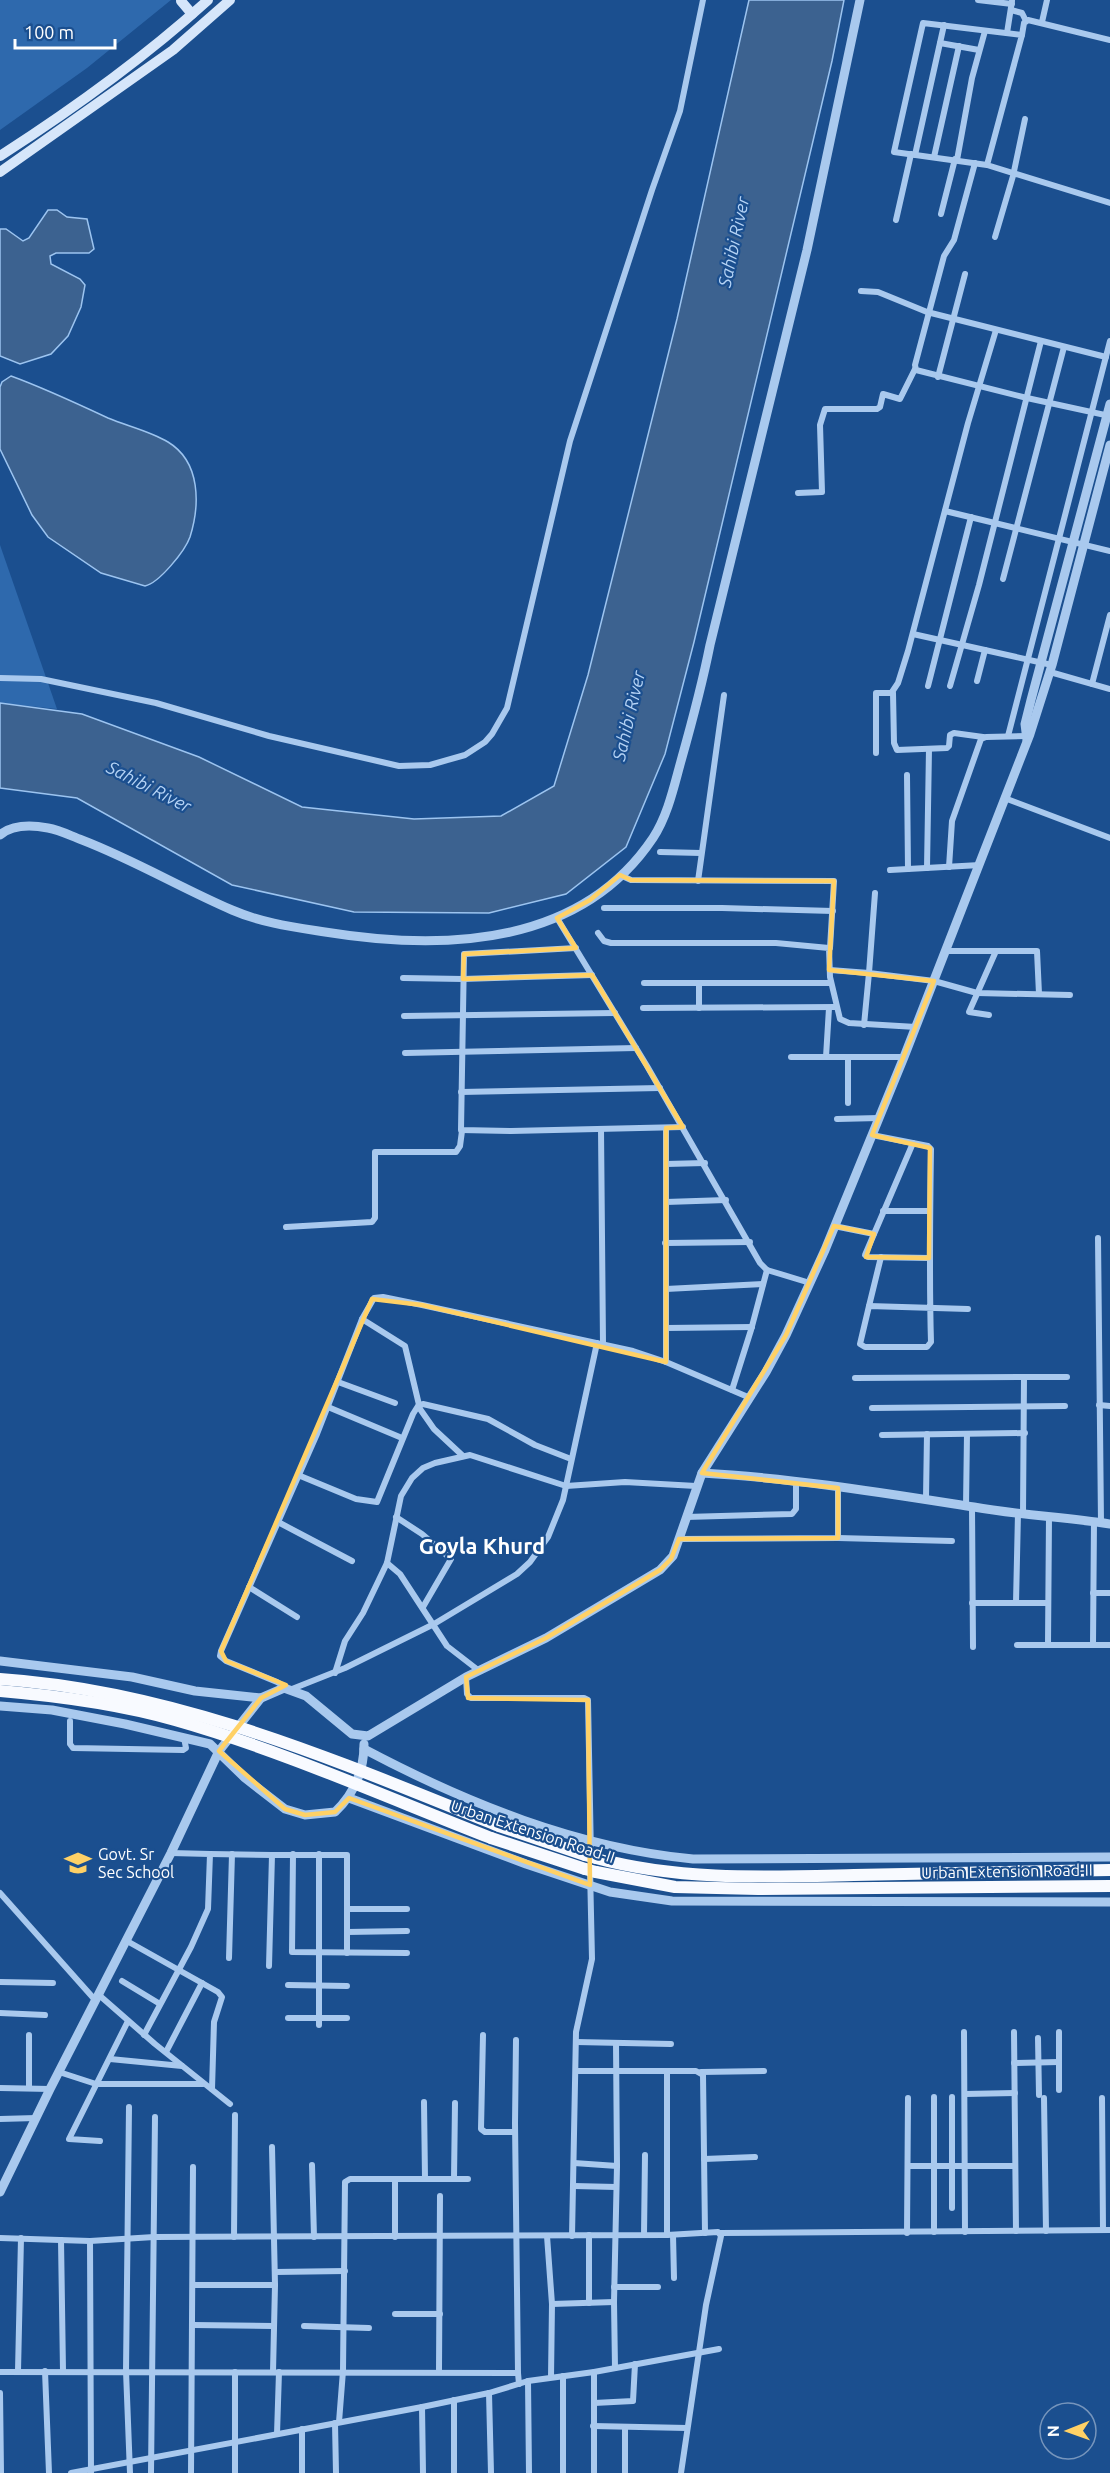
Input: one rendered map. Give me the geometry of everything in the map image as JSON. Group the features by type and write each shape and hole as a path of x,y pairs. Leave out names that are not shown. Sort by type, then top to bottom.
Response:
{"highway":[{"name":"Urban Extension Road-II","path":"0,1679 32,1681 137,1698 249,1730 373,1775 499,1826 616,1863 684,1874 758,1877 1110,1870"},
{"name":"Urban Extension Road-II","path":"0,1691 34,1694 133,1710 175,1720 270,1752 491,1838 590,1870 675,1887 782,1889 1110,1886"}],"main road":[{"path":"0,156 105,84 166,38 208,0"},
{"path":"0,172 173,50 230,0"},
{"path":"181,1 192,14"}],"street":[{"path":"0,678 41,679 156,703 268,736 399,766 430,765 454,759 485,742 498,726 507,708 570,441 652,189 681,111 703,0"},
{"path":"0,835 14,827 47,828 102,848 248,916 274,923 385,940 459,939 509,933 557,918 591,900 620,875 644,851 658,829 674,787 695,712 807,250 860,0"},
{"path":"978,0 1011,4 1022,13 1026,21 987,165"},
{"path":"1042,22 1047,0"},
{"path":"1007,33 1011,4"},
{"path":"1026,21 1042,22 1110,40"},
{"path":"1022,35 924,22 893,148 895,152 987,165 1110,203"},
{"path":"896,220 944,25"},
{"path":"941,214 956,160 972,78 985,31"},
{"path":"940,43 980,50"},
{"path":"934,157 959,46"},
{"path":"995,237 1014,174 1025,118"},
{"path":"798,493 822,492 820,425 826,408 878,409 883,394 900,399 915,369 927,312 944,256 954,240 975,163"},
{"path":"938,377 966,274"},
{"path":"861,291 878,292 927,312 1106,357"},
{"path":"996,330 898,683 892,692 895,746 900,751 948,748 950,735 954,733 983,737 1026,738"},
{"path":"950,686 963,645 1041,341"},
{"path":"1008,736 1110,341"},
{"path":"1003,579 1064,347"},
{"path":"915,369 938,377 1109,415"},
{"path":"1026,738 1025,723 1109,415 1110,404"},
{"path":"748,1397 666,1362 600,1344 380,1296 370,1302 362,1319 328,1407 220,1656 226,1661 306,1696 352,1734 364,1736 380,1730 417,1705 466,1677 542,1640 660,1570 671,1559 702,1473 781,1344 810,1283 904,1057 980,865 1006,799 1051,669 1110,445"},
{"path":"945,511 1110,551"},
{"path":"928,686 971,517"},
{"path":"1092,684 1110,615"},
{"path":"912,634 1041,663 1051,669 1110,689"},
{"path":"977,681 985,650"},
{"path":"876,753 875,695 892,692"},
{"path":"698,881 724,695"},
{"path":"949,867 952,821 983,737"},
{"path":"927,868 929,749"},
{"path":"907,775 908,869"},
{"path":"1006,799 1110,838"},
{"path":"660,852 701,853"},
{"path":"890,870 980,865"},
{"path":"620,875 631,880 833,880 830,948 832,1008 826,1057"},
{"path":"864,1024 874,893"},
{"path":"604,908 833,911"},
{"path":"557,918 705,1163 760,1263 767,1270 810,1283"},
{"path":"598,933 604,941 611,944 776,943 830,948"},
{"path":"286,1227 372,1222 375,1218 375,1152 456,1152 460,1146 463,956 466,952 576,948"},
{"path":"946,951 1037,951 1039,994"},
{"path":"989,1015 969,1013 996,951"},
{"path":"830,970 934,981 978,993 1070,995"},
{"path":"403,978 463,979 592,975"},
{"path":"644,983 699,985 831,982"},
{"path":"699,985 699,1008"},
{"path":"643,1008 832,1008"},
{"path":"832,1008 841,1021 916,1026"},
{"path":"404,1016 615,1012"},
{"path":"405,1053 636,1048"},
{"path":"791,1057 904,1057"},
{"path":"848,1057 848,1103"},
{"path":"461,1092 660,1088"},
{"path":"837,1119 879,1118"},
{"path":"462,1131 683,1127"},
{"path":"666,1128 666,1362"},
{"path":"0,2192 171,1853 219,1751 261,1698 278,1689 289,1688 335,1673 434,1624 517,1574 530,1562 548,1537 563,1500 600,1344 601,1129"},
{"path":"872,1135 928,1146 931,1149 929,1258 931,1342 929,1346 865,1347 861,1345 860,1341 881,1257"},
{"path":"913,1143 865,1256 929,1258"},
{"path":"666,1164 705,1163"},
{"path":"666,1202 726,1200"},
{"path":"883,1211 930,1211"},
{"path":"834,1226 874,1234"},
{"path":"1093,1645 1093,1593 1101,1522 1098,1238"},
{"path":"665,1243 750,1242"},
{"path":"732,1390 767,1270"},
{"path":"666,1288 764,1284"},
{"path":"869,1306 968,1309"},
{"path":"362,1319 405,1347 418,1406 434,1429 463,1456"},
{"path":"666,1328 752,1326"},
{"path":"1016,1603 1025,1433 1024,1377"},
{"path":"855,1378 1067,1377"},
{"path":"338,1382 395,1403"},
{"path":"418,1406 433,1405 488,1419 535,1445 571,1459"},
{"path":"1099,1405 1110,1406"},
{"path":"298,1475 356,1499 377,1502 402,1438 418,1406"},
{"path":"872,1408 1065,1406"},
{"path":"328,1407 402,1438"},
{"path":"882,1435 1025,1433"},
{"path":"926,1498 927,1434"},
{"path":"967,1434 973,1647"},
{"path":"335,1673 345,1641 363,1613 387,1563 401,1496 408,1482 416,1474 435,1463 463,1456 483,1458 566,1486 633,1482 696,1486"},
{"path":"702,1473 765,1477 1049,1517 1101,1522"},
{"path":"685,1517 792,1514 796,1509 796,1482"},
{"path":"838,1488 838,1539"},
{"path":"396,1517 422,1534 451,1559 423,1607"},
{"path":"1048,1645 1049,1517"},
{"path":"278,1522 351,1561"},
{"path":"679,1539 952,1540"},
{"path":"387,1563 400,1574 449,1649 478,1671"},
{"path":"249,1587 297,1617"},
{"path":"1093,1593 1110,1593"},
{"path":"972,1603 1047,1604"},
{"path":"1017,1645 1110,1645"},
{"path":"0,1661 132,1677 195,1691 261,1698"},
{"path":"466,1677 467,1694 471,1698 584,1698 588,1700 592,1959 577,2027 572,2236"},
{"path":"0,1706 52,1710 137,1726 210,1744 245,1778 285,1809 305,1815 335,1812 349,1798 361,1776 364,1736"},
{"path":"70,1721 70,1744 73,1748 183,1750 186,1748 184,1738"},
{"path":"364,1749 456,1793 528,1821 591,1841 648,1855 693,1859 1110,1857"},
{"path":"349,1798 590,1886 610,1892 672,1901 1110,1902"},
{"path":"171,1853 348,1856 347,1953"},
{"path":"144,2035 209,1904 210,1854"},
{"path":"229,1958 232,1854"},
{"path":"293,1854 291,1950 296,1953 407,1953"},
{"path":"319,1854 319,2021"},
{"path":"269,1966 271,1855"},
{"path":"0,1893 97,1998 230,2104"},
{"path":"348,1909 407,1909"},
{"path":"347,1932 407,1930"},
{"path":"127,1941 202,1983 222,1997 214,2022 212,2089"},
{"path":"122,1981 160,2004"},
{"path":"0,1982 53,1983"},
{"path":"166,2052 202,1983"},
{"path":"288,1985 347,1986"},
{"path":"0,2013 45,2015"},
{"path":"288,2018 319,2021 347,2018"},
{"path":"100,2141 69,2139 128,2021"},
{"path":"964,2032 965,2232"},
{"path":"1014,2032 1016,2231"},
{"path":"1059,2032 1059,2090"},
{"path":"29,2035 29,2088"},
{"path":"483,2036 481,2129 485,2132 515,2132"},
{"path":"1038,2038 1046,2231"},
{"path":"516,2040 515,2132 519,2384"},
{"path":"576,2042 671,2044"},
{"path":"615,2368 616,2043"},
{"path":"110,2059 183,2066"},
{"path":"1014,2063 1059,2062"},
{"path":"577,2071 764,2071"},
{"path":"667,2071 670,2235 674,2278"},
{"path":"59,2072 96,2084 204,2084"},
{"path":"701,2072 705,2081 705,2233"},
{"path":"0,2088 50,2089"},
{"path":"965,2094 1015,2093"},
{"path":"934,2097 934,2232"},
{"path":"952,2097 952,2208"},
{"path":"908,2098 908,2233"},
{"path":"0,2238 90,2241 154,2237 517,2237 1106,2230 1102,2098"},
{"path":"424,2102 425,2179"},
{"path":"454,2103 454,2179"},
{"path":"129,2107 126,2371 130,2473"},
{"path":"234,2237 235,2115"},
{"path":"152,2473 154,2117"},
{"path":"0,2119 36,2118"},
{"path":"272,2147 275,2272 273,2326 277,2434"},
{"path":"644,2235 645,2155"},
{"path":"705,2159 755,2157"},
{"path":"574,2163 617,2166"},
{"path":"312,2165 314,2237"},
{"path":"909,2166 1015,2166"},
{"path":"191,2473 194,2167"},
{"path":"395,2179 395,2237"},
{"path":"336,2473 337,2422 343,2371 344,2184 346,2180 468,2180"},
{"path":"574,2186 616,2187"},
{"path":"439,2371 440,2196"},
{"path":"681,2473 720,2233"},
{"path":"589,2235 589,2303"},
{"path":"547,2236 552,2304 551,2377"},
{"path":"18,2372 21,2238"},
{"path":"61,2240 63,2371"},
{"path":"90,2241 92,2471"},
{"path":"275,2272 345,2271"},
{"path":"194,2285 275,2284"},
{"path":"614,2287 658,2287"},
{"path":"552,2304 614,2302"},
{"path":"395,2314 440,2314"},
{"path":"193,2325 273,2326"},
{"path":"304,2326 369,2328"},
{"path":"71,2473 92,2471 236,2441 422,2407 489,2393 528,2381 594,2372 718,2349"},
{"path":"594,2403 633,2401 635,2364"},
{"path":"0,2372 439,2371 518,2373"},
{"path":"45,2372 49,2473"},
{"path":"235,2372 236,2473"},
{"path":"594,2372 594,2473"},
{"path":"563,2376 563,2473"},
{"path":"528,2381 529,2473"},
{"path":"0,2393 1,2473"},
{"path":"489,2393 491,2473"},
{"path":"454,2400 454,2473"},
{"path":"422,2407 423,2473"},
{"path":"593,2426 687,2428"},
{"path":"625,2427 625,2473"},
{"path":"302,2429 303,2473"}],"highlighted area":[{"path":"620,875 631,880 834,881 829,970 934,981 872,1135 930,1148 929,1258 866,1257 874,1234 834,1226 786,1335 702,1473 838,1488 838,1538 679,1539 671,1559 660,1570 546,1638 466,1677 468,1698 588,1700 590,1885 349,1798 335,1812 305,1815 285,1809 219,1751 261,1698 286,1685 226,1661 221,1651 372,1299 422,1305 666,1362 666,1128 683,1127 592,975 463,979 464,954 576,948 557,918 590,900"}],"shaded area":[{"path":"0,0 171,0 87,68 0,130"},
{"path":"0,545 57,709 0,703"}],"water":[{"name":"Sahibi River","path":"749,0 844,0 832,61 694,642 665,754 626,847 566,894 489,913 354,912 232,885 77,798 0,788 0,703 82,714 199,757 302,807 414,819 501,816 554,786 588,675 677,319"},
{"path":"48,210 57,210 67,217 87,219 94,249 89,253 56,253 50,256 51,264 80,279 85,285 81,307 68,336 51,354 20,364 0,356 0,229 6,229 23,241 29,238"},
{"path":"11,376 161,438 179,451 187,461 192,472 196,498 190,537 171,566 151,584 145,586 101,573 48,537 32,515 0,449 0,387 2,382"}],"place":[{"name":"Govt. Sr Sec School","path":"78,1863"}],"district":[{"name":"Goyla Khurd","path":"482,1546"}]}
